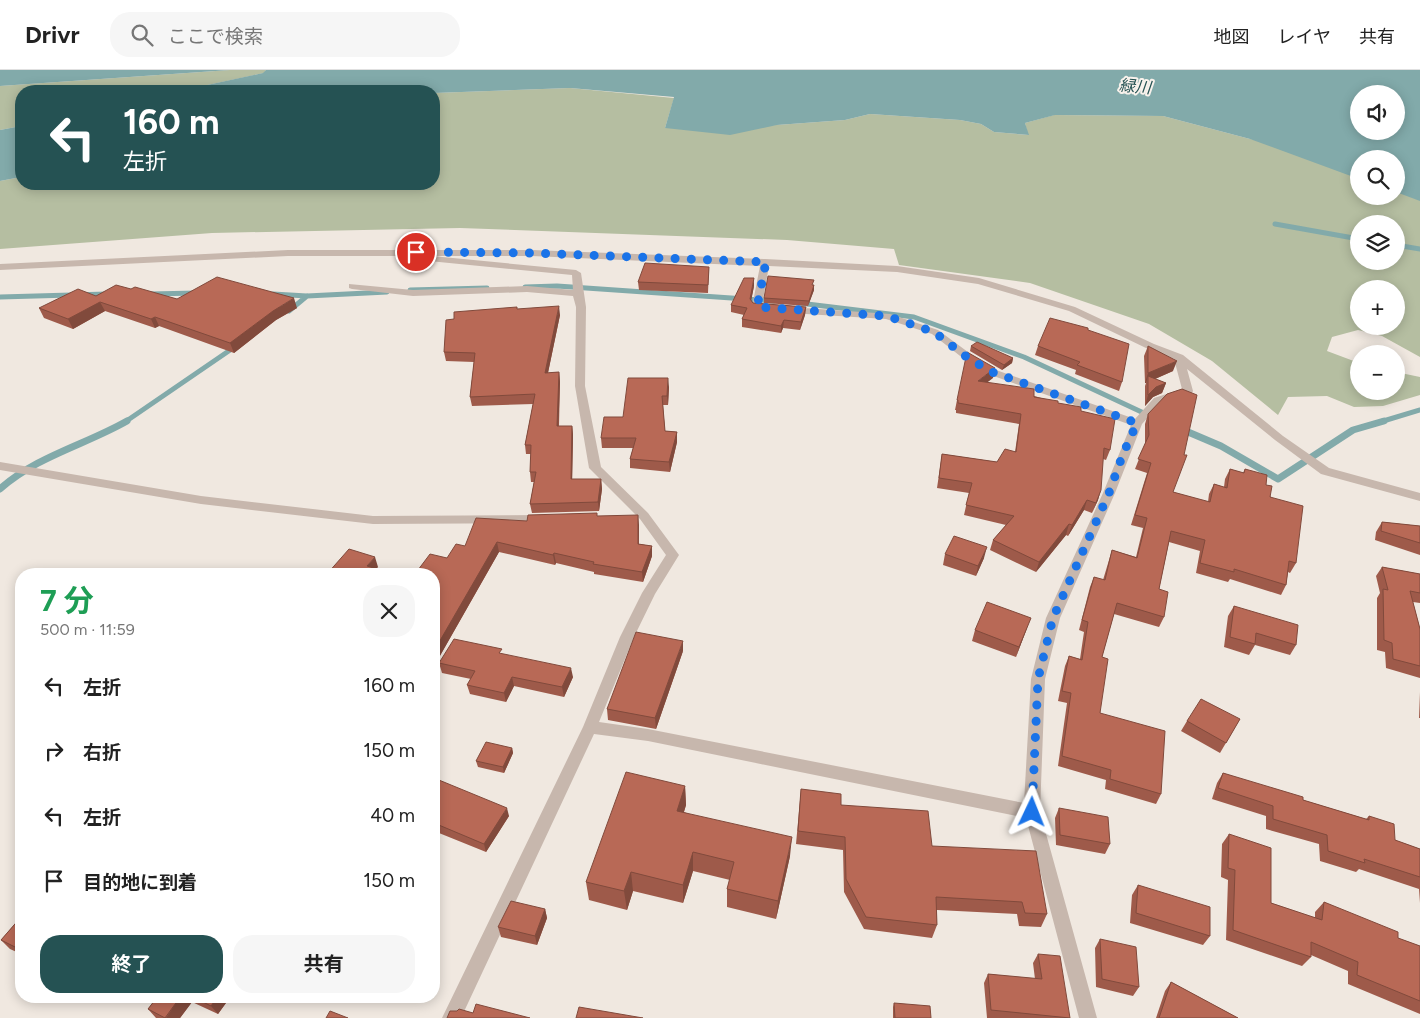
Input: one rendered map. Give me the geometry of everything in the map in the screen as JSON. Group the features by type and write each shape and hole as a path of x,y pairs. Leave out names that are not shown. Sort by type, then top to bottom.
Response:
{"street":[{"path":"360,252 576,273 578,286 576,297 581,307 580,386 595,468 644,516 673,555 649,593 627,637 590,727 451,1018"},
{"path":"0,267 154,258 360,252 532,253 897,269 978,281 1072,309 1150,346 1179,357 1222,394 1325,471 1420,497"},
{"path":"766,262 757,307 887,316 934,332 968,358 992,372 1137,423"},
{"path":"352,286 413,293 527,289 577,293"},
{"path":"1088,1018 1032,812 1038,679 1053,618 1109,493 1137,423 1158,400 1188,391 1179,357"},
{"path":"0,466 201,500 373,520 559,519"},
{"path":"625,517 644,516"},
{"path":"590,727 648,735 1032,812"}],"green space":[{"path":"230,70 266,70 264,73 207,85 15,85 15,127 0,130 0,86"},
{"path":"570,88 674,98 665,128 777,125 845,120 870,114 960,120 981,124 994,132 1028,135 1025,123 1054,115 1163,116 1250,139 1360,150 1350,150 1350,205 1405,205 1405,154 1420,156 1420,357 1405,349 1405,345 1398,345 1378,335 1405,335 1405,280 1350,280 1350,332 1332,337 1327,351 1350,360 1350,400 1403,400 1383,406 1354,407 1327,396 1288,397 1278,415 1212,361 1149,324 1030,283 899,265 894,249 787,240 460,228 212,233 0,249 0,181 15,178 15,190 440,190 440,93"},
{"path":"1405,374 1420,377 1420,395 1405,399"}],"water":[{"path":"0,70 230,70 0,86"},
{"name":"緑川","path":"266,70 1420,70 1420,201 1405,195 1405,150 1350,150 1350,176 1250,139 1163,116 1055,115 1025,123 1029,135 994,132 981,124 960,120 870,114 845,120 777,125 730,135 665,128 674,97 570,88 440,93 440,85 207,85 263,73"},
{"path":"15,127 15,178 0,181 0,130"}],"building":[{"path":"645,263 709,267 708,285 638,282"},
{"path":"768,276 814,280 809,301 764,298"},
{"path":"217,277 294,298 230,343 155,317 151,319 100,302 68,319 39,308 78,289 96,296 116,285 131,289 135,287 177,299"},
{"path":"744,278 754,278 750,299 753,303 806,307 801,322 784,320 781,326 742,319 747,308 731,305"},
{"path":"559,306 545,373 559,372 557,426 572,426 571,479 601,479 598,502 530,504 536,472 530,472 531,445 525,445 535,394 470,397 475,353 444,352 446,320 454,319 454,312"},
{"path":"1050,318 1088,328 1088,330 1129,344 1122,382 1077,365 1080,362 1038,346"},
{"path":"977,342 1013,358 1004,365 971,346"},
{"path":"1148,346 1177,361 1148,373"},
{"path":"967,352 995,368 978,381 1034,389 1034,397 1081,407 1081,411 1115,419 1110,450 1104,448 1101,490 1096,503 1087,500 1072,525 1069,524 1039,562 993,540 1014,516 966,505 972,483 939,478 942,454 997,462 1005,449 1016,452 1021,414 958,403 957,400"},
{"path":"1148,376 1166,383 1156,387 1148,395"},
{"path":"628,378 668,378 667,396 662,396 665,431 677,432 669,462 630,459 636,438 601,438 604,417 623,417"},
{"path":"1182,389 1197,395 1184,455 1187,455 1173,492 1210,502 1214,484 1227,488 1230,469 1244,473 1245,469 1267,475 1266,485 1272,486 1270,497 1303,506 1296,563 1289,561 1286,585 1234,569 1234,572 1200,563 1205,540 1171,531 1159,589 1168,592 1164,617 1117,603 1102,657 1108,659 1100,713 1165,731 1161,794 1110,779 1111,770 1062,756 1071,693 1062,691 1069,656 1082,660 1088,622 1082,620 1094,577 1105,580 1112,550 1137,558 1147,518 1135,515 1151,463 1138,459 1149,435 1148,414 1167,394"},
{"path":"597,513 597,516 638,515 638,544 652,546 642,572 593,564 594,562 497,542 440,641 440,568 420,568 430,554 447,558 456,544 465,546 476,518 527,521 528,515"},
{"path":"1382,522 1420,526 1420,543 1381,531"},
{"path":"954,536 987,547 978,566 945,554"},
{"path":"349,549 375,557 367,566 374,568 332,568"},
{"path":"1382,567 1420,574 1420,593 1410,591 1420,629 1420,666 1393,659 1392,643 1384,640 1383,589 1388,590"},
{"path":"987,602 1031,618 1019,647 975,630"},
{"path":"1234,606 1298,625 1296,645 1256,633 1255,644 1230,637"},
{"path":"636,632 683,641 655,718 607,709"},
{"path":"454,639 502,649 499,653 571,668 562,687 512,677 504,693 467,685 475,671 440,663"},
{"path":"1201,699 1240,719 1226,743 1187,721"},
{"path":"486,742 512,748 503,767 476,761"},
{"path":"626,772 685,786 677,811 792,837 778,901 727,889 734,862 693,852 683,885 631,872 624,891 586,882"},
{"path":"1223,773 1303,797 1303,800 1369,820 1369,816 1394,824 1395,840 1420,849 1420,877 1364,859 1365,863 1328,851 1327,835 1273,819 1273,806 1218,788"},
{"path":"440,780 507,808 484,844 440,826"},
{"path":"801,789 841,794 841,805 928,811 932,846 1036,851 1047,914 1025,913 1022,902 936,897 937,925 866,917 846,879 845,837 798,831"},
{"path":"1059,808 1108,817 1110,844 1060,835"},
{"path":"1229,834 1271,848 1271,903 1322,920 1324,902 1398,932 1398,938 1420,946 1420,1001 1357,975 1358,962 1311,942 1311,957 1233,930 1235,870 1228,868"},
{"path":"1138,885 1210,907 1210,936 1136,913"},
{"path":"511,901 545,909 535,936 498,927"},
{"path":"15,924 15,947 1,940"},
{"path":"1100,939 1136,947 1139,987 1102,979"},
{"path":"1038,954 1060,956 1070,1018 991,1010 988,974 1042,979"},
{"path":"1171,982 1238,1018 1159,1018"},
{"path":"153,1003 176,1003 165,1018 148,1009"},
{"path":"894,1003 930,1006 931,1018 895,1018"},
{"path":"476,1004 530,1018 447,1018 450,1011 457,1011 459,1009 473,1013"},
{"path":"579,1007 643,1018 576,1018"},
{"path":"330,1011 348,1018 326,1018"}],"waterway":[{"path":"1275,224 1350,237"},
{"path":"1405,246 1420,249"},
{"path":"525,287 557,286 774,301"},
{"path":"410,290 487,288"},
{"path":"307,296 387,292"},
{"path":"150,294 197,293"},
{"path":"0,297 107,294"},
{"path":"273,294 307,296"},
{"path":"289,311 307,296"},
{"path":"799,303 914,317 1024,357 1148,415"},
{"path":"125,422 236,346"},
{"path":"1380,422 1420,410"},
{"path":"1181,429 1221,446 1278,479 1353,430 1384,421"},
{"path":"0,489 45,459 125,422"}],"route":[{"path":"416,252 532,253 766,262 757,307 887,316 934,332 968,358 992,372 1137,423 1109,493 1053,618 1038,679 1032,812"}]}
